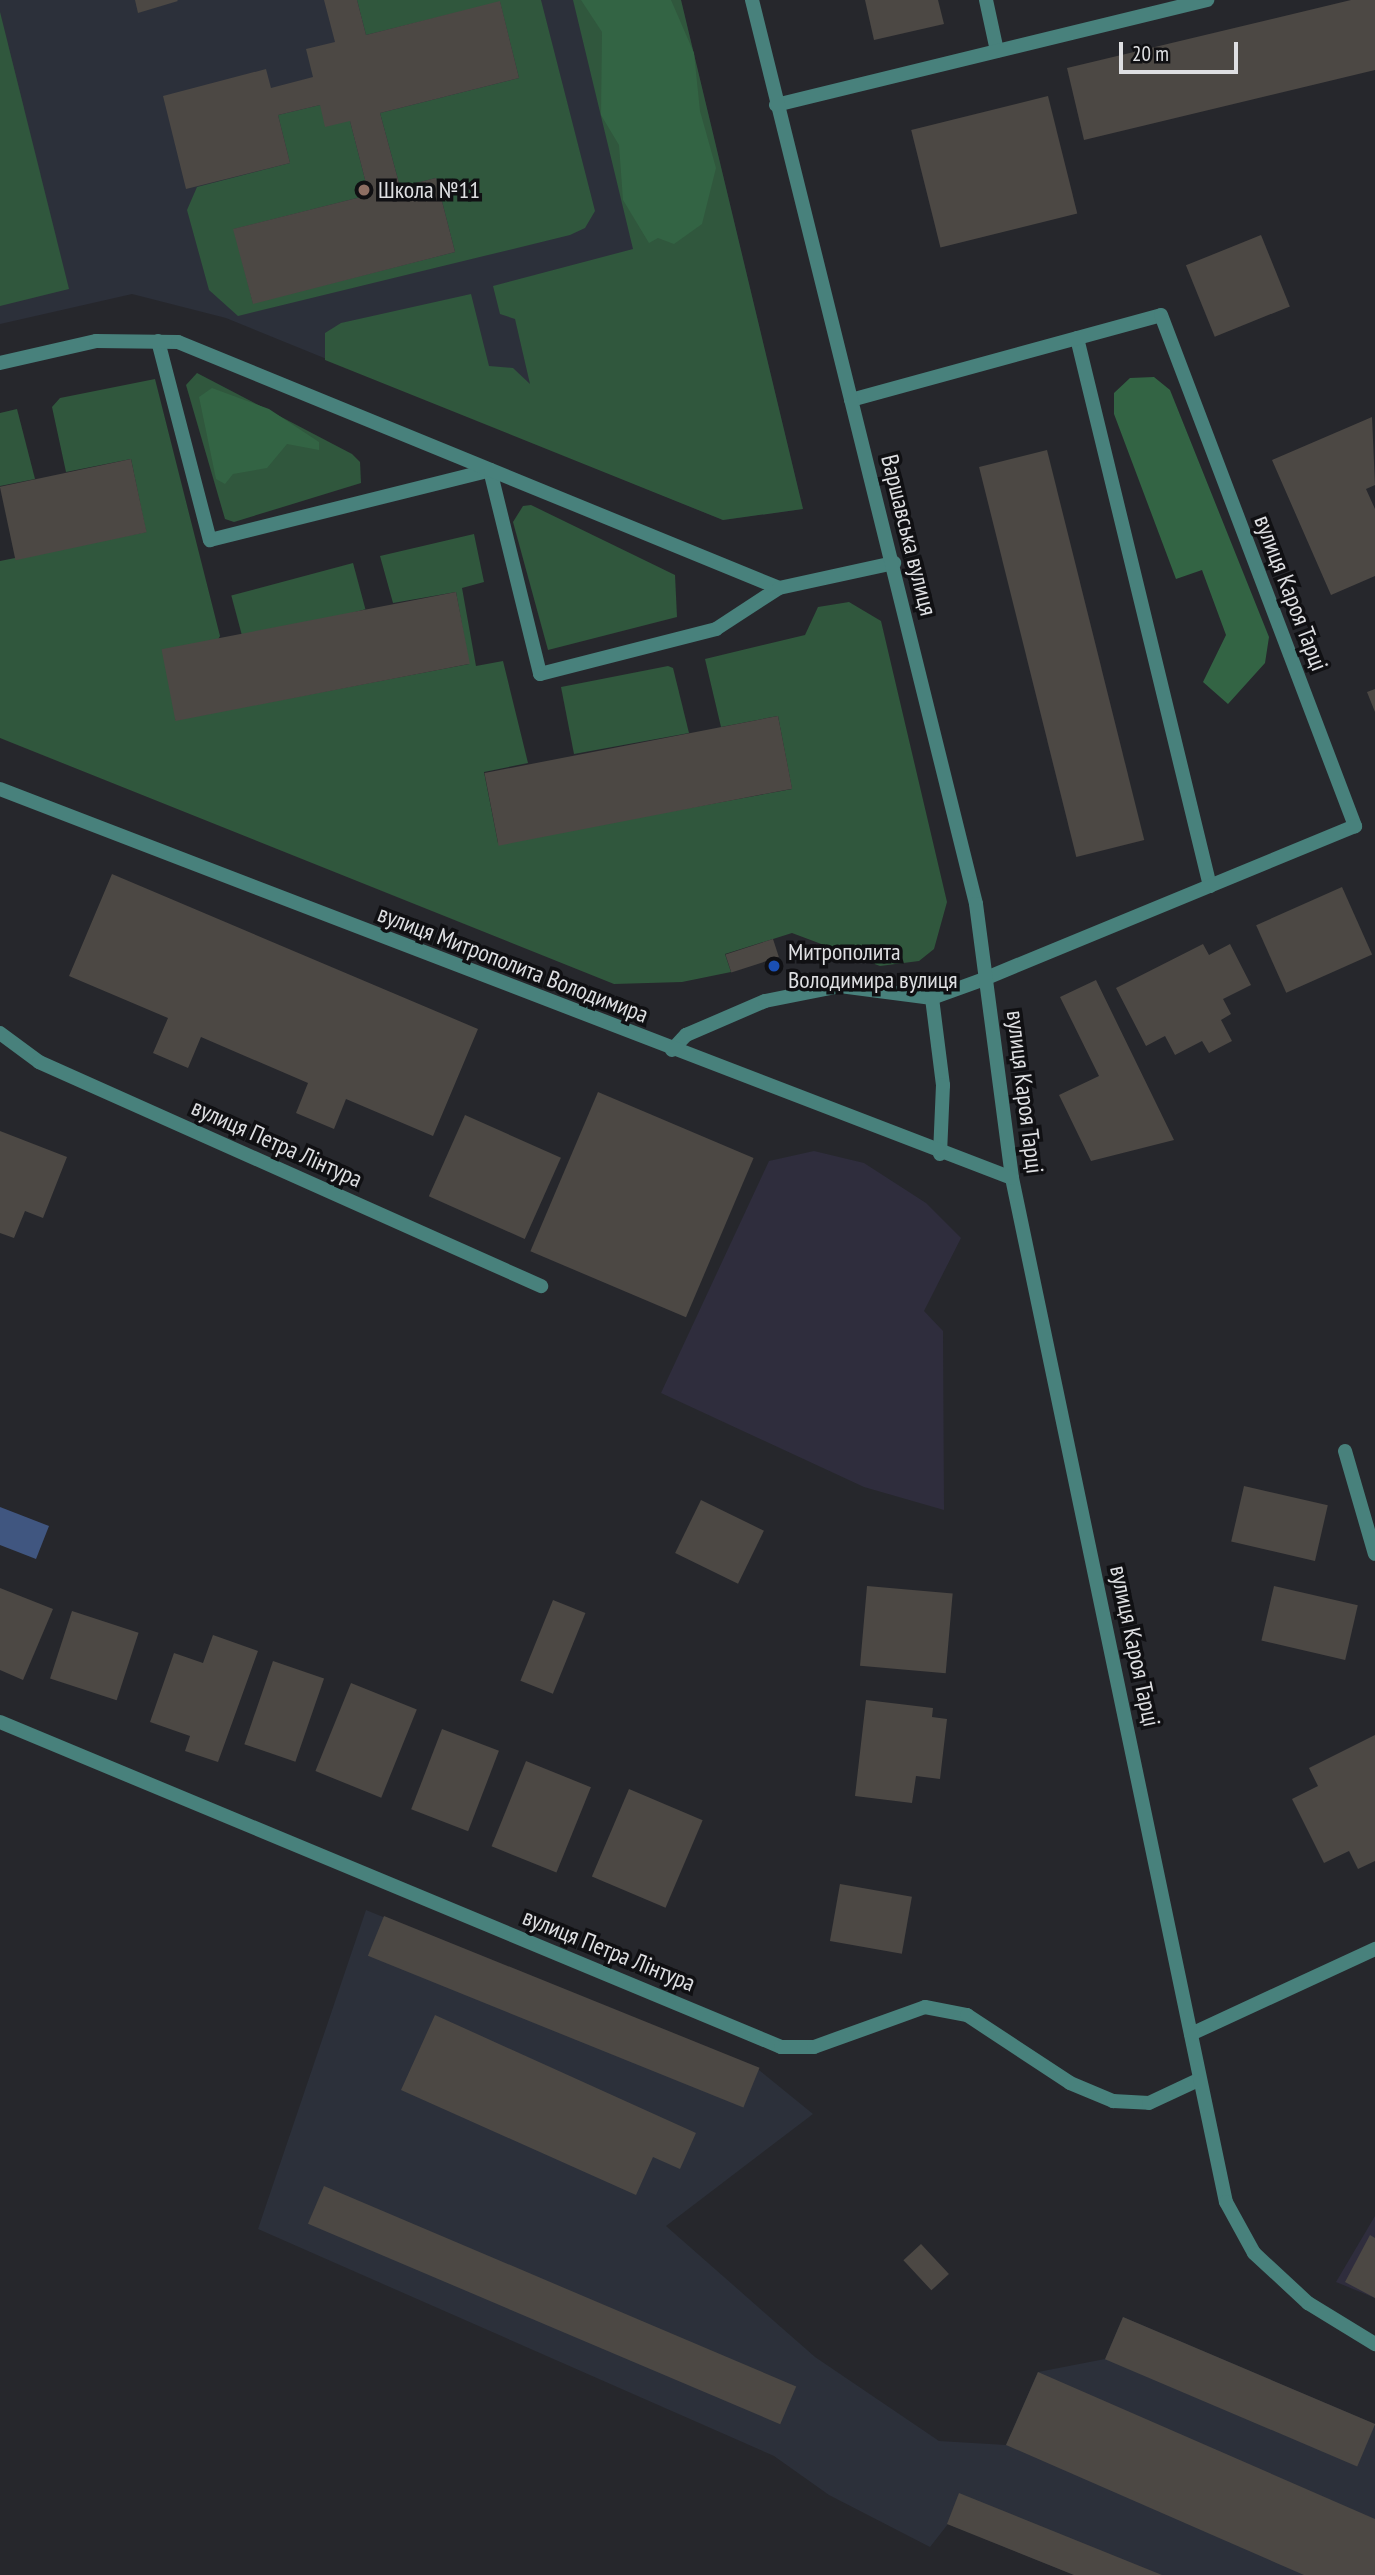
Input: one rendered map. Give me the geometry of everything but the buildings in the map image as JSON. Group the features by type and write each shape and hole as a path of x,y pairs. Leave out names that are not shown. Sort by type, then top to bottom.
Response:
{"street":[{"name":"Варшавська вулиця","path":"752,0 776,106 894,564 976,904 987,978"},
{"path":"986,0 997,51"},
{"path":"776,106 1207,0"},
{"name":"вулиця Кароя Тарці","path":"850,400 1161,315 1355,826 987,978 1012,1178 1191,2034 1198,2080 1237,2230 1308,2303 1375,2344"},
{"path":"1077,338 1210,886"},
{"path":"0,363 96,341 178,342 779,588"},
{"path":"158,341 211,540 491,470"},
{"path":"491,470 540,674 716,629 779,588 894,564"},
{"name":"вулиця Митрополита Володимира","path":"0,789 940,1154 1012,1178"},
{"path":"672,1050 686,1035 765,1001 827,988 932,998 987,978"},
{"path":"932,998 943,1085 940,1154"},
{"name":"вулиця Петра Лінтура","path":"0,1033 39,1062 541,1286"},
{"path":"1345,1451 1375,1554"},
{"name":"вулиця Петра Лінтура","path":"0,1722 781,2047 814,2047 925,2007 967,2015 1070,2083 1113,2101 1149,2103 1198,2080"},
{"path":"1191,2034 1375,1949"}],"shaded area":[{"name":"Школа №11","path":"0,0 681,0 803,509 723,520 226,318 132,294 0,324"},
{"path":"814,1151 864,1163 926,1203 961,1238 924,1311 943,1331 944,1510 864,1487 661,1393 769,1161"},
{"path":"366,1910 759,2070 813,2114 666,2226 815,2357 939,2441 1006,2445 1038,2372 1105,2359 1123,2317 1375,2424 1375,2575 1074,2575 948,2524 930,2547 829,2495 774,2456 258,2229"},
{"path":"1375,2216 1375,2298 1336,2282"}],"green space":[{"path":"357,0 541,0 595,211 585,228 570,235 238,316 209,290 187,210 197,187 290,163 278,115 320,105 350,121 369,195 234,229 253,303 455,252 436,178 400,187 380,113 519,78 500,2 366,35"},
{"path":"573,0 681,0 803,509 723,520 325,360 325,333 341,323 471,294 489,366 513,368 530,384 515,319 500,314 493,286 633,249"},
{"path":"581,0 671,0 694,53 700,111 716,168 702,224 674,244 658,238 649,243 623,200 619,145 601,115 602,32"},
{"path":"0,12 69,289 0,306"},
{"path":"197,373 352,454 360,462 361,483 234,522 225,519 186,385"},
{"path":"1154,377 1170,390 1269,637 1265,663 1228,704 1203,682 1226,635 1202,570 1176,579 1114,414 1114,393 1130,378"},
{"path":"155,379 220,636 175,720 469,664 456,592 393,603 380,556 474,534 484,582 462,588 476,666 503,661 528,763 484,772 498,843 792,789 778,716 721,727 705,659 805,635 818,607 849,602 881,621 947,902 934,949 919,961 880,966 792,933 725,954 731,972 682,982 614,984 0,738 0,561 146,532 131,459 66,472 52,407 60,398"},
{"path":"212,388 269,409 319,442 319,450 287,444 267,468 233,474 225,484 216,479 199,397"},
{"path":"17,409 35,479 0,486 0,413"},
{"path":"531,505 675,575 677,617 548,650 513,522 523,506"},
{"path":"353,563 365,609 244,642 231,596"},
{"path":"668,666 673,668 689,733 574,754 561,687"}],"water":[{"path":"0,1507 49,1526 36,1559 0,1545"}],"place":[{"name":"Школа №11","path":"364,190"},
{"name":"Митрополита Володимира вулиця","path":"774,966"}]}
